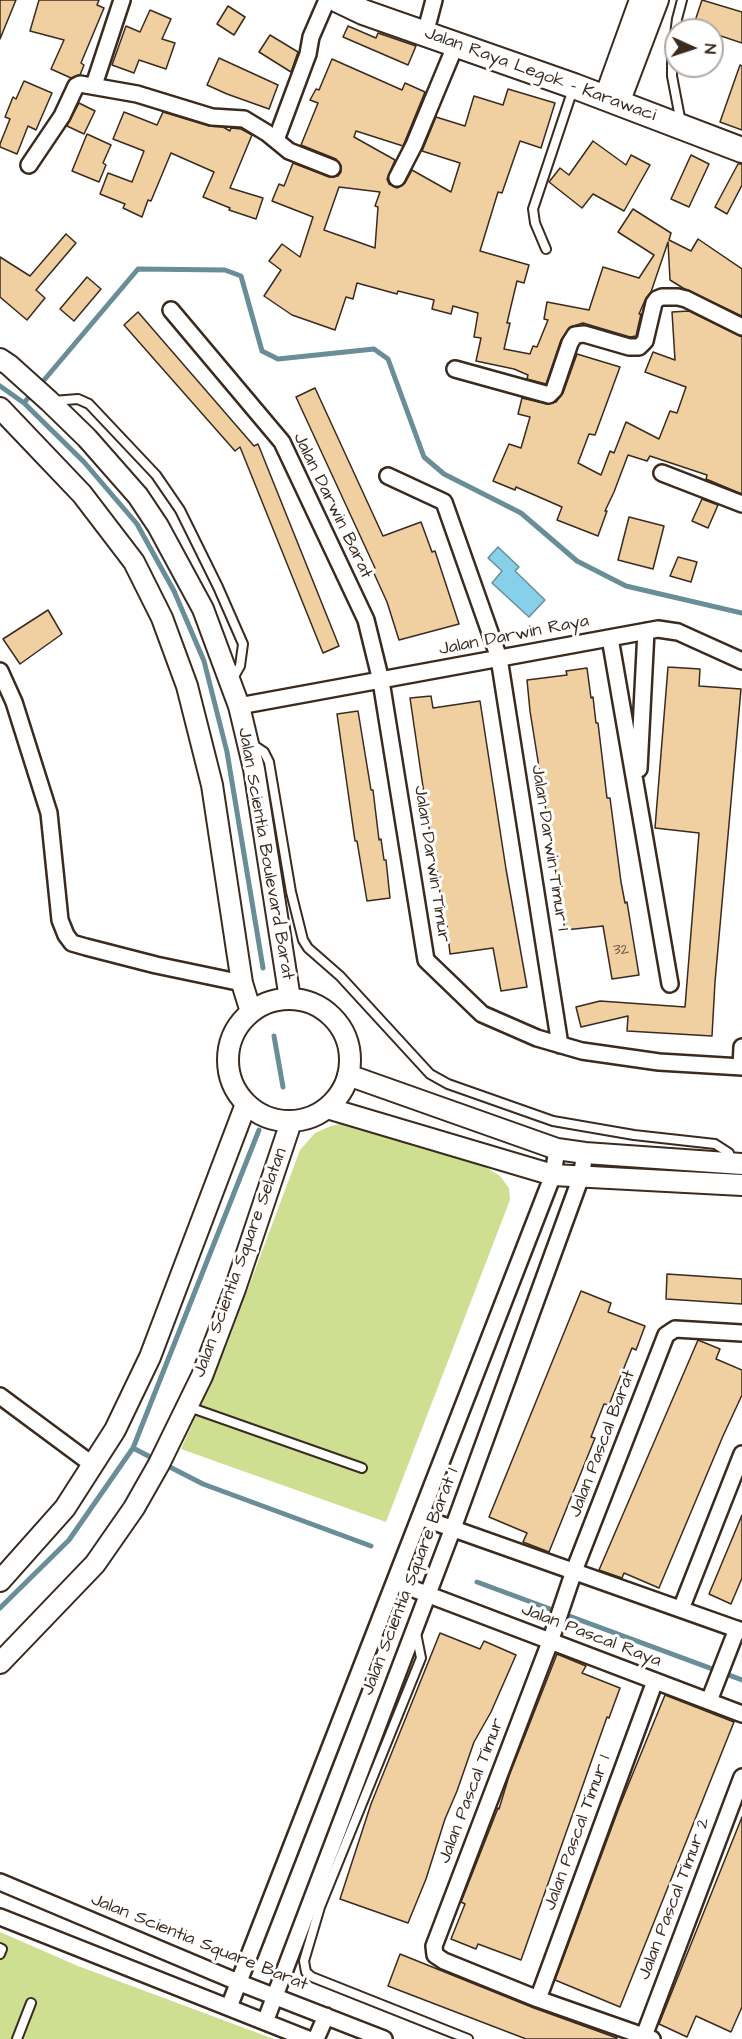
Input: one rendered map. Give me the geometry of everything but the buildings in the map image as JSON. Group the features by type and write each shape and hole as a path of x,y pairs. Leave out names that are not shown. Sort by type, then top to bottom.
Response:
{"main road":[{"name":"Jalan Raya Legok - Karawaci","path":"338,0 363,12 574,86 742,150"}],"street":[{"path":"94,85 122,0"},
{"path":"276,140 308,54 311,37 327,0"},
{"path":"425,34 434,0"},
{"path":"612,100 640,0"},
{"path":"612,100 658,0"},
{"path":"397,177 414,145 456,44"},
{"path":"29,165 62,116 76,86 94,85 137,94 212,117 243,119 289,151 332,168"},
{"path":"455,369 549,395 555,390 570,343 575,335 584,334 629,347 639,347 645,341 654,303 662,297 686,299 742,327"},
{"name":"Jalan Darwin Barat","path":"171,309 282,442 366,620 381,681"},
{"name":"Jalan Scientia Boulevard Barat","path":"0,359 27,381 87,438 138,496 158,526 203,609 231,682 248,742 290,999"},
{"path":"0,408 89,502 134,562 162,618 187,686 212,785 242,983 251,1012"},
{"path":"662,473 742,504"},
{"name":"Jalan Darwin Timur 1","path":"388,476 444,502 499,658 560,1045"},
{"name":"Jalan Darwin Raya","path":"239,706 658,629 678,632 742,661"},
{"path":"637,796 646,631"},
{"path":"610,638 670,984"},
{"path":"0,670 7,703 49,813 60,920 72,943 156,965 242,983"},
{"name":"Jalan Darwin Timur","path":"381,681 426,960 482,1014 537,1038 582,1051 659,1062 742,1067"},
{"path":"290,999 308,1002 324,1010 337,1023 346,1039 350,1057 348,1075 341,1093 327,1108 310,1118 291,1122 275,1120 260,1114 246,1104 234,1088 228,1068 230,1047 238,1028 251,1012 270,1002 290,999"},
{"path":"742,1047 742,1067"},
{"path":"348,1075 557,1149 585,1153 736,1163"},
{"path":"0,1581 65,1508 115,1430 150,1357 246,1104"},
{"path":"327,1108 553,1175 735,1185"},
{"name":"Jalan Scientia Square Selatan","path":"0,1663 95,1563 134,1508 159,1464 202,1376 235,1288 291,1122"},
{"name":"Jalan Scientia Square Barat 1","path":"229,2007 553,1175 557,1149"},
{"name":"Jalan Scientia Square Barat 1","path":"265,2022 315,1905 415,1626 581,1177 585,1153"},
{"name":"Jalan Pascal Barat","path":"564,1601 666,1335 675,1329 742,1333"},
{"path":"0,1396 93,1465"},
{"path":"681,1609 742,1454"},
{"path":"420,1517 740,1630 709,1701"},
{"name":"Jalan Pascal Raya","path":"395,1582 426,1596 552,1634 655,1681 742,1714"},
{"name":"Jalan Pascal Timur","path":"538,1999 444,1961 435,1954 434,1946 564,1601"},
{"name":"Jalan Pascal Timur 1","path":"538,1999 655,1681"},
{"name":"Jalan Pascal Timur 2","path":"648,2037 742,1777"},
{"name":"Jalan Scientia Square Barat","path":"0,1882 240,1983 384,2039"},
{"path":"0,1917 308,2039"},
{"path":"538,1999 648,2037"},
{"path":"316,2039 326,2016"}],"lane":[{"path":"682,0 672,57 672,76 682,126"},
{"path":"546,249 535,223 533,208 574,86"},
{"path":"46,399 78,399 89,404 156,475 180,510 243,644 240,666 231,682"},
{"path":"248,742 264,752 269,762 291,892 303,940 308,948 340,976 430,1074 436,1079 489,1100 553,1121 634,1135 715,1144 729,1153 736,1163 735,1185"},
{"path":"187,1407 362,1468"},
{"path":"315,1905 304,1961 307,1975 468,2039"},
{"path":"0,1948 2,1949 0,1954"},
{"path":"17,2039 32,2003"}],"green space":[{"path":"351,1121 482,1165 500,1176 509,1188 510,1200 386,1522 181,1449 225,1350 300,1150 315,1133"},
{"path":"0,1932 78,1966 274,2039 0,2039"}],"water":[{"path":"498,547 519,567 515,571 545,600 529,617 492,583 502,571 488,558"}],"waterway":[{"path":"39,386 138,269 225,270 241,276 262,351 278,359 374,349 388,359 424,457 444,474 521,513 577,561 626,586 742,613"},
{"path":"0,386 24,403 84,462 137,524 174,591 204,661 227,752 263,968"},
{"path":"24,403 32,393"},
{"path":"274,1036 283,1087"},
{"path":"0,1608 69,1540 133,1448 259,1130"},
{"path":"133,1448 156,1460"},
{"path":"164,1464 203,1484 371,1546"},
{"path":"477,1582 742,1680"}]}
